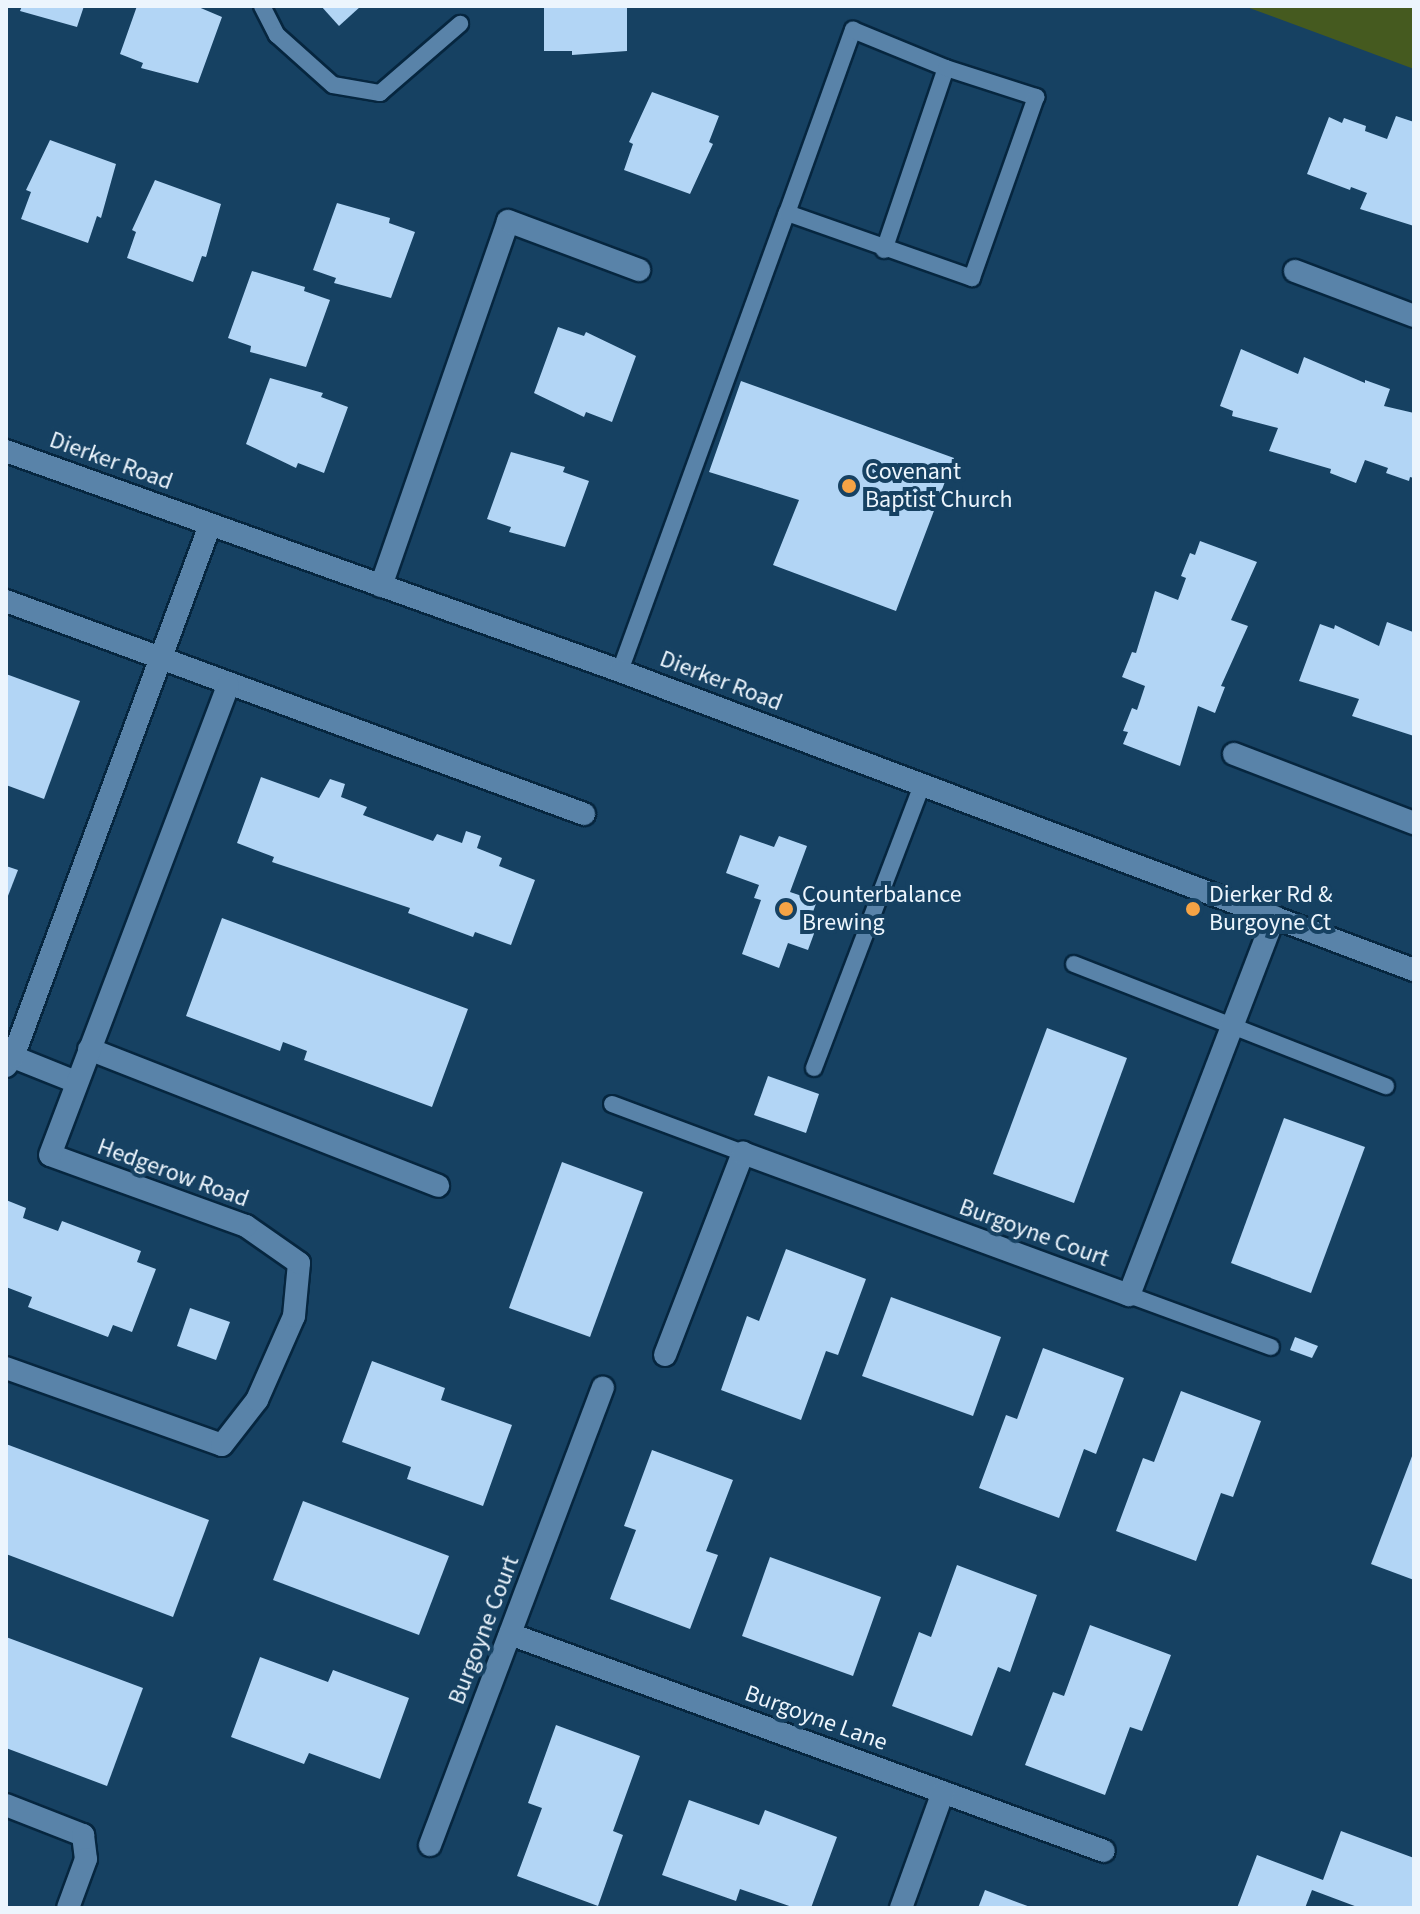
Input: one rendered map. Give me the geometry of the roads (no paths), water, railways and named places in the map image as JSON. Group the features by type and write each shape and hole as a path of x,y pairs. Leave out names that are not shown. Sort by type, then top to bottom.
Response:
{"street":[{"path":"381,586 508,221 639,270"},
{"path":"1295,271 1414,316"},
{"name":"Dierker Road","path":"6,451 620,671 1414,970"},
{"path":"76,1082 8,1059 210,525"},
{"path":"6,601 228,686 584,814"},
{"name":"Hedgerow Road","path":"6,1368 222,1445 257,1400 294,1316 299,1263 246,1226 50,1155 228,686"},
{"path":"1234,754 1414,823"},
{"name":"Burgoyne Court","path":"743,1153 1129,1295 1274,917"},
{"path":"89,1049 438,1186"},
{"path":"665,1355 743,1153"},
{"name":"Burgoyne Court","path":"430,1845 603,1388"},
{"name":"Burgoyne Lane","path":"510,1634 1104,1851"},
{"path":"901,1908 943,1792"},
{"path":"6,1805 83,1835 86,1859 68,1908"}],"lane":[{"path":"262,6 277,35 333,85 380,93 460,24"},
{"path":"620,671 853,30 946,68 1036,97 972,278 884,250 787,213"},
{"path":"884,250 946,68"},
{"path":"814,1068 922,785"},
{"path":"1074,964 1386,1086"},
{"path":"612,1104 743,1153"},
{"path":"1129,1295 1271,1347"}],"place":[{"name":"Covenant Baptist Church","path":"849,486"},
{"name":"Counterbalance Brewing","path":"786,909"},
{"name":"Dierker Rd & Burgoyne Ct","path":"1193,909"}]}
